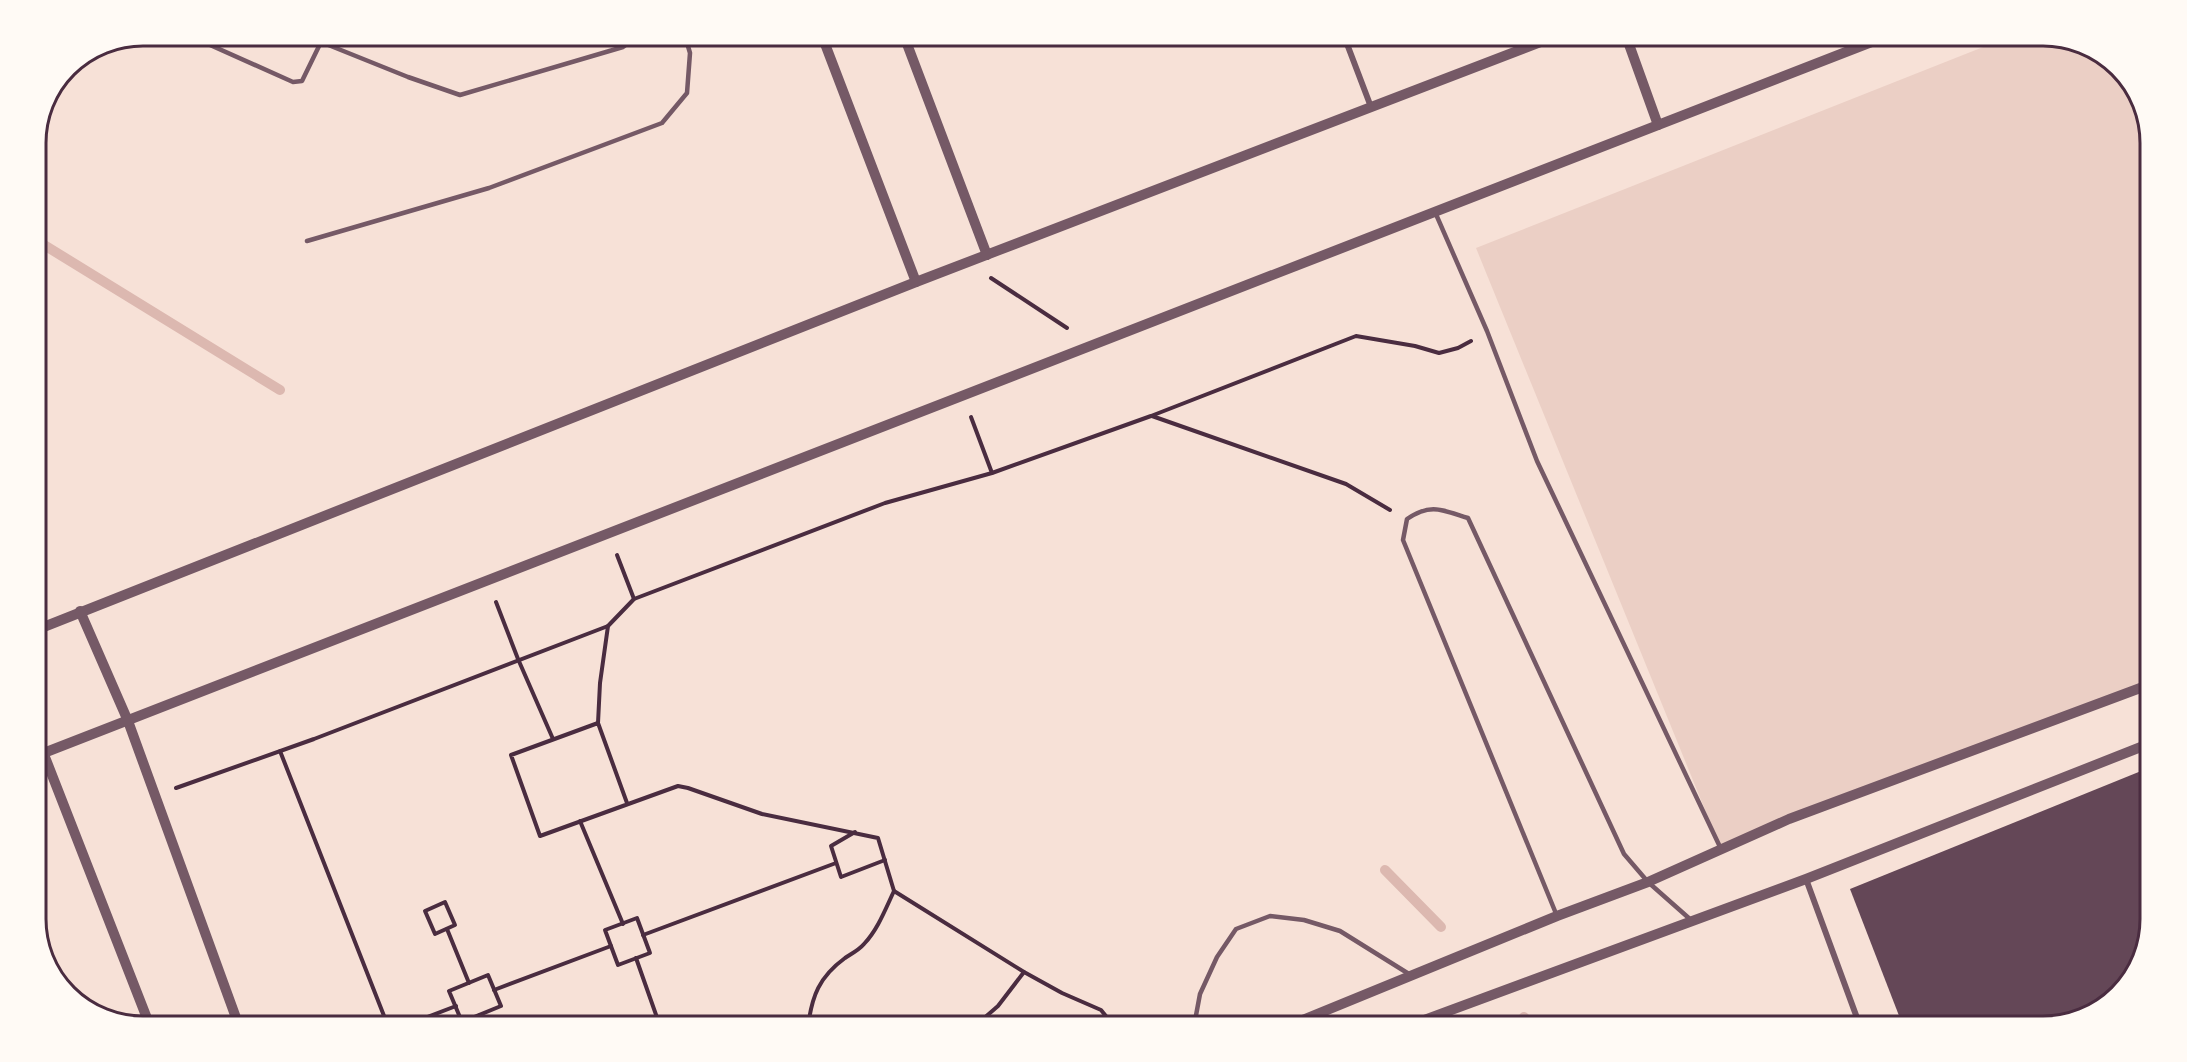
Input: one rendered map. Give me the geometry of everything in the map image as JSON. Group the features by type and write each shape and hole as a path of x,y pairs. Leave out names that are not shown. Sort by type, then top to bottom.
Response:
{"street":[{"path":"826,46 916,282"},
{"path":"908,46 987,255"},
{"path":"1348,46 1371,107"},
{"path":"47,625 916,282 1530,46"},
{"path":"1630,46 1658,125"},
{"path":"47,753 1861,46"},
{"path":"80,611 128,721 235,1016"},
{"path":"1312,1016 1557,916 1648,882 1789,819 2140,688"},
{"path":"1435,1016 1806,879 2140,747"},
{"path":"47,770 146,1016"},
{"path":"1806,879 1856,1016"}],"lane":[{"path":"212,46 293,82 302,81 319,46"},
{"path":"331,46 460,95 624,46"},
{"path":"307,241 489,188 662,123 687,93 690,53 688,46"},
{"path":"1435,212 1487,331 1537,461 1721,849"},
{"path":"1557,916 1403,540 1407,519 1420,511 1440,509 1468,518 1624,854 1648,882 1692,922"},
{"path":"1196,1016 1200,994 1217,957 1229,938 1236,929 1270,916 1304,920 1340,931 1412,975"}],"path":[{"path":"968,262 1093,345"},
{"path":"156,796 608,626 634,599 885,504 992,473 1151,416 1356,336 1416,346 1439,353 1458,348 1487,331"},
{"path":"963,396 992,473"},
{"path":"1151,416 1346,484 1407,519"},
{"path":"609,534 634,599"},
{"path":"488,581 518,659 553,739"},
{"path":"608,626 600,683 598,723 627,803"},
{"path":"598,723 511,755 540,836 678,786 762,814 878,838 894,891 1024,972 1062,993 1101,1010 1106,1016"},
{"path":"280,751 384,1016"},
{"path":"580,821 623,924"},
{"path":"855,832 831,846 841,877 885,861"},
{"path":"643,935 836,863"},
{"path":"809,1016 811,1000 823,978 843,959 862,947 877,928 894,891"},
{"path":"445,902 455,926 447,929 435,934 425,911 445,902"},
{"path":"637,918 643,935 650,953 618,965 605,930 637,918"},
{"path":"447,929 470,983"},
{"path":"494,990 611,946"},
{"path":"636,958 656,1016"},
{"path":"986,1016 998,1006 1024,972"},
{"path":"460,1016 449,991 488,975 501,1006 480,1015"},
{"path":"430,1016 456,1006"}],"shaded area":[{"path":"1986,46 2056,47 2086,56 2097,63 2116,80 2131,101 2139,124 2140,137 2140,690 1721,849 1476,248"}],"building":[{"path":"2140,771 2140,931 2137,944 2131,961 2112,987 2092,1003 2081,1008 2044,1016 1899,1016 1850,889"}],"waterway":[{"path":"47,247 280,390"},
{"path":"1385,870 1441,927"}]}
